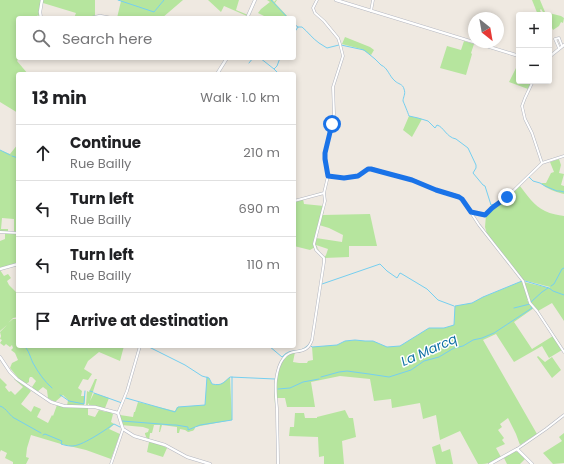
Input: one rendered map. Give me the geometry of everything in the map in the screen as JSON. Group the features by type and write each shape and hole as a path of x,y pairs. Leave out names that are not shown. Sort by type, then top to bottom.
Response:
{"street":[{"path":"41,16 42,0"},
{"path":"248,16 255,0"},
{"path":"278,464 276,379 284,357 289,353 304,350 309,346 312,340 324,258 316,250 314,244 324,206 324,193 328,176 325,153 334,114 334,83 343,56 338,38 324,21 315,13 313,8 317,0"},
{"path":"336,0 468,41"},
{"path":"371,11 373,0"},
{"path":"552,55 562,47"},
{"path":"493,48 516,55"},
{"path":"218,72 226,60"},
{"path":"532,84 522,106 525,119 532,133 542,163"},
{"path":"471,212 485,215 512,192 542,163 564,156"},
{"path":"328,176 344,178 358,176 368,169 371,169 412,180 462,199 479,225 523,281 530,303 564,352"},
{"path":"296,200 324,193"},
{"path":"0,232 16,233"},
{"path":"0,269 16,265"},
{"path":"111,464 123,429 118,413 127,391 139,348"},
{"path":"0,357 17,379 51,402 64,406 95,407 118,413"},
{"path":"490,464 546,429 564,414"},
{"path":"123,429 134,436 165,445 187,457 210,464"},
{"path":"517,448 532,464"}],"green space":[{"path":"0,0 95,0 95,16 75,16 76,13 43,3 39,10 40,16 16,16 16,60 18,60 26,72 16,72 16,112 0,102"},
{"path":"118,0 183,0 164,16 117,16 121,1"},
{"path":"208,0 239,0 236,10 248,15 247,16 224,6 221,12"},
{"path":"267,0 273,0 274,2 277,0 275,3 287,16 264,16 258,13 270,2"},
{"path":"532,0 540,0 545,12 541,9 541,12 537,12"},
{"path":"552,14 564,18 563,23 561,22 559,26 553,30"},
{"path":"345,37 374,50 371,55 361,49 342,44"},
{"path":"464,41 468,42 468,48 473,48 466,75 440,68 447,46 461,50"},
{"path":"516,68 516,84 530,84 528,89 509,82"},
{"path":"409,116 422,119 412,137 403,130"},
{"path":"16,146 16,232 14,232 14,219 2,218 1,229 8,229 8,232 0,231 0,150 10,154"},
{"path":"559,159 561,165 559,173 564,174 561,185 564,186 564,194 548,189 541,183 546,183 551,173 554,172 550,162"},
{"path":"520,186 531,200 541,209 550,213 564,216 564,321 552,303 538,311 562,347 530,302 524,282 550,287 523,280 487,234 485,227 486,215"},
{"path":"322,192 303,199 304,204 324,206 322,215 324,209 323,215 370,214 377,246 349,246 349,257 324,258 328,249 316,245 320,252 315,245 315,247 310,250 296,246 296,200","holes":["319,225 343,235 342,242 316,238"]},
{"path":"5,233 16,234 16,264 0,268 0,241 5,239"},
{"path":"0,270 4,276 8,274 11,278 7,281 16,292 16,317 13,318 8,323 13,319 16,319 16,348 123,348 120,361 99,352 88,361 84,369 92,374 88,380 83,379 78,388 82,391 81,396 85,396 84,406 67,406 68,400 63,395 55,402 48,398 47,390 43,387 37,392 34,390 32,387 36,381 32,377 30,377 29,382 26,384 19,379 10,368 12,363 18,360 15,353 11,350 13,348 12,345 10,347 6,344 4,346 0,343 2,340 0,339 0,332 7,325 0,331"},
{"path":"522,281 525,287 527,300 534,308 514,322 532,349 553,336 562,350 549,358 542,346 514,362 496,334 483,340 537,434 520,445 508,418 500,424 502,427 498,430 504,438 502,440 505,444 496,448 501,457 492,462 478,464 460,431 440,440 436,415 423,419 420,403 392,408 391,399 374,401 370,379 340,376 311,382 315,407 287,407 285,398 276,398 275,405 275,378 282,360 287,354 282,358 285,354 295,352 293,362 307,363 308,361 313,360 312,347 337,345 345,341 355,340 373,341 387,347 400,346 429,328 444,328 454,325 455,306 472,303"},
{"path":"538,356 545,362 552,357 561,370 552,378 537,357"},
{"path":"207,377 212,384 218,384 230,377 232,420 195,427 194,430 188,432 180,429 179,433 177,433 177,427 162,425 159,432 160,425 154,425 152,433 150,433 149,440 147,439 145,433 148,432 149,429 121,425 120,415 133,417 138,402 175,411 177,407 205,405"},
{"path":"0,378 7,385 5,387 9,392 11,391 15,395 23,387 14,379 15,378 31,391 21,404 31,412 34,406 41,409 37,417 48,423 52,415 53,416 57,405 70,408 88,408 88,415 95,417 99,410 111,412 113,414 111,422 114,424 109,429 120,434 111,459 86,450 31,435 26,457 29,458 26,464 13,464 13,462 5,458 7,453 1,450 0,452"},
{"path":"95,379 97,379 90,401 94,393 109,398 105,408 89,406 89,403 87,406 86,405 87,391 89,392"},
{"path":"345,410 349,418 353,418 356,437 342,441 344,464 324,464 324,456 319,457 318,437 289,436 290,427 294,427 295,413 304,413 305,418 317,418"},
{"path":"564,433 564,463 553,464 543,453 562,441 559,437"},
{"path":"142,440 161,445 167,448 163,457 147,452 149,442"},
{"path":"440,444 442,452 450,449 453,464 436,464 432,447"},
{"path":"515,451 525,459 520,464 507,464 504,458"}],"waterway":[{"path":"118,0 154,12 164,0"},
{"path":"271,0 286,16"},
{"path":"296,30 298,27 302,27 327,48 339,45"},
{"path":"341,45 364,50 385,68 395,81 403,86 405,92 403,101 409,116 428,121 435,128 437,125 439,126 450,136 468,148 476,165 473,173 485,186 491,205 495,204"},
{"path":"263,60 274,69"},
{"path":"277,72 274,69 279,60"},
{"path":"0,150 10,155"},
{"path":"12,156 16,157"},
{"path":"522,181 527,177"},
{"path":"529,177 533,181 557,191 564,192"},
{"path":"322,284 380,264 397,278 400,273 427,289 438,300 454,306"},
{"path":"551,286 554,284 564,268"},
{"path":"311,346 337,345 345,341 355,340 373,341 387,347 400,346 429,328 444,328 454,325 455,306 472,303 522,281"},
{"name":"La Marcq","path":"525,281 549,288 564,295"},
{"name":"La Marcq","path":"531,302 548,288"},
{"name":"La Marcq","path":"321,377 347,371 389,377 411,370 424,361 439,357 454,348 463,346 473,340 494,333 532,308 530,304 514,308"},
{"path":"271,348 282,357 290,352 304,349 309,344"},
{"path":"26,348 39,373 52,388"},
{"name":"La Marcq","path":"151,348 185,365 202,376 209,378 212,384 215,385 224,382 230,377 275,379"},
{"path":"126,398 175,412 178,407 205,405 207,377"},
{"path":"122,421 176,425 188,427 188,430 200,425 232,420 232,377"},
{"name":"La Marcq","path":"278,389 290,388 303,382 319,379"},
{"path":"60,395 69,401 84,404 85,391"},
{"path":"94,393 122,403"},
{"path":"0,406 14,418 41,433"},
{"path":"43,435 45,434 62,441 61,444 75,446 93,438 114,424 120,427"}],"route":[{"path":"332,124 325,153 328,176 340,178 358,176 368,169 371,169 416,181 436,190 455,195 462,199 471,212 485,215 507,197"}]}
